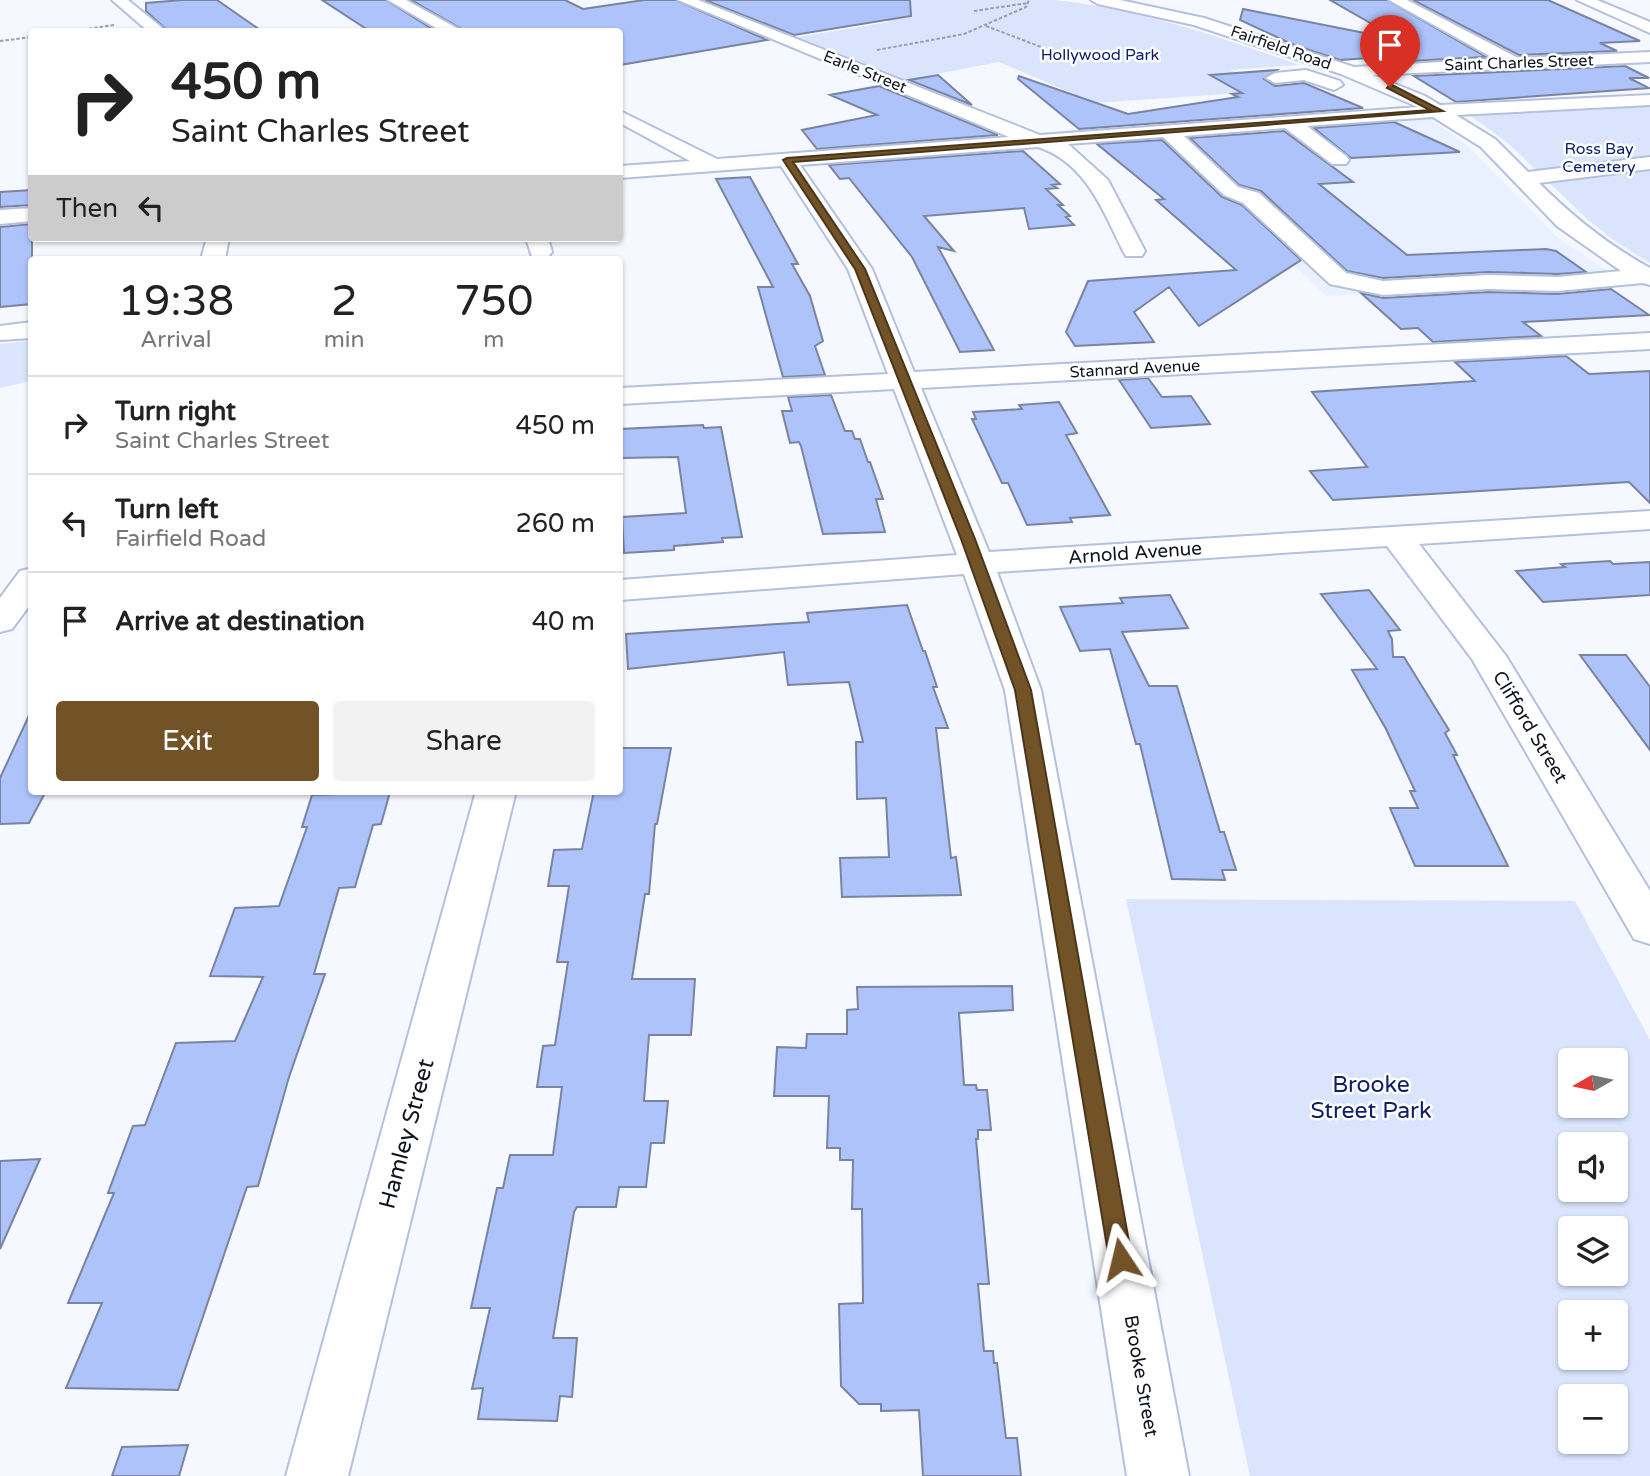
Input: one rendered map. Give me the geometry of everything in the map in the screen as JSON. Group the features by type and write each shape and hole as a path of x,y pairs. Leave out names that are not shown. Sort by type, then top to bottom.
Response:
{"street":[{"path":"119,0 154,28"},
{"path":"395,0 448,28"},
{"name":"Earle Street","path":"685,0 1018,134 1046,141"},
{"name":"Fairfield Road","path":"1098,0 1199,21 1347,70 1419,100 1488,143 1565,221 1608,253 1648,277"},
{"path":"1396,0 1516,63"},
{"path":"1584,0 1650,28"},
{"path":"1603,8 1638,6"},
{"name":"Saint Charles Street","path":"1347,70 1650,57"},
{"path":"1275,78 1306,75 1341,88 1371,79"},
{"path":"1399,115 1371,102 1419,100"},
{"path":"623,172 1440,111 1650,100"},
{"path":"623,118 714,165"},
{"path":"1292,124 1339,160"},
{"path":"1169,132 1231,191 1251,198 1338,279 1383,288 1488,282 1557,284 1648,277"},
{"path":"1311,138 1354,136"},
{"path":"1046,141 1059,147 1101,184 1134,251"},
{"name":"Brooke Street","path":"787,160 860,269 977,563 1023,690 1158,1476"},
{"path":"1489,169 1519,173 1650,163"},
{"path":"0,217 28,214"},
{"path":"1542,223 1565,221"},
{"path":"4,333 28,330"},
{"name":"Stannard Avenue","path":"623,396 1650,341"},
{"name":"Arnold Avenue","path":"623,590 977,563 1650,520"},
{"name":"Clifford Street","path":"1396,537 1488,656 1650,928"},
{"path":"0,622 28,584"},
{"path":"0,627 28,625"},
{"name":"Hamley Street","path":"317,1476 495,795"}],"path":[{"path":"831,58 964,34 1026,7 1028,2"},
{"path":"974,11 1028,2"},
{"path":"93,28 144,20"},
{"path":"985,26 1041,47"},
{"path":"0,41 28,38"},
{"path":"890,43 900,47"}],"shaded area":[{"path":"1430,119 1468,146 1558,238 1627,284 1496,284 1326,296 1162,139"}],"green space":[{"name":"Hollywood Park","path":"893,0 1055,0 1087,4 1179,25 1299,65 1230,70 1284,90 1095,103 999,62 905,80 798,37 889,22 871,15"},
{"name":"Ross Bay Cemetery","path":"1650,104 1650,263 1616,242 1588,220 1508,143 1465,112"},
{"path":"28,341 28,382 0,388 0,344"},
{"name":"Brooke Street Park","path":"1126,899 1575,901 1650,1040 1650,1476 1250,1476"}],"building":[{"path":"217,0 257,28 165,28 146,11 146,3"},
{"path":"322,0 386,0 431,28 365,28"},
{"path":"411,0 565,0 583,9 644,0 676,0 767,40 623,64 623,28 460,28"},
{"path":"705,0 910,0 911,16 794,35"},
{"path":"1330,0 1387,0 1486,57 1392,62 1384,57 1340,60 1294,45 1240,20 1243,9 1400,40"},
{"path":"1413,0 1548,0 1640,41 1600,43 1617,51 1519,55"},
{"path":"1625,66 1649,78 1629,78 1649,88 1456,102 1414,76"},
{"path":"1277,70 1264,79 1275,86 1304,83 1363,108 1079,129 1018,79 1019,76 1128,114 1238,97 1232,94 1242,93 1210,75"},
{"path":"938,75 972,105 909,80"},
{"path":"879,86 998,135 817,149 802,130 877,115 830,95"},
{"path":"1394,122 1460,152 1351,158 1314,128"},
{"path":"1284,131 1353,182 1319,184 1407,255 1546,249 1556,251 1586,272 1488,272 1383,278 1347,271 1261,191 1239,185 1190,138"},
{"path":"1162,140 1222,197 1242,205 1301,260 1199,326 1169,287 1134,312 1154,342 1075,346 1066,332 1088,281 1236,270 1156,200 1164,199 1097,144"},
{"path":"1023,151 1060,184 1052,185 1057,188 1046,189 1063,205 1058,205 1070,216 1066,217 1074,225 1029,229 1024,208 924,216 954,251 938,247 994,350 960,352 912,257 849,178 840,179 829,165"},
{"path":"750,177 798,264 792,264 810,296 823,341 815,346 825,375 783,377 758,287 773,287 716,179"},
{"path":"28,190 28,205 0,207 0,192"},
{"path":"28,224 28,242 32,242 32,256 28,256 28,304 0,307 0,227"},
{"path":"1611,289 1649,315 1523,322 1541,336 1433,342 1418,328 1401,329 1361,293 1383,298 1488,292 1557,294"},
{"path":"1566,356 1589,374 1650,371 1650,503 1629,482 1333,500 1310,471 1367,467 1312,392 1475,381 1455,362"},
{"path":"1148,378 1162,397 1191,396 1210,424 1151,428 1119,380"},
{"path":"831,395 845,431 852,431 855,439 860,439 870,462 883,499 876,499 885,532 823,534 801,446 799,442 790,443 782,411 792,411 788,397"},
{"path":"1059,402 1077,433 1066,435 1110,515 1070,518 1072,522 1027,525 1008,483 1002,483 972,419 976,419 973,412 1022,409 1019,405"},
{"path":"703,425 704,428 721,427 742,537 722,538 723,542 674,546 674,550 624,553 623,517 686,513 678,457 623,458 623,429"},
{"path":"1610,561 1613,564 1650,562 1650,595 1543,602 1516,571 1565,567 1561,564"},
{"path":"1369,590 1400,630 1388,631 1392,639 1393,657 1404,657 1449,730 1445,733 1457,755 1453,755 1508,866 1415,866 1390,808 1418,808 1410,791 1415,791 1386,729 1352,670 1377,669 1321,594"},
{"path":"1170,595 1188,628 1122,632 1149,686 1177,686 1220,832 1224,832 1236,870 1222,870 1225,880 1172,879 1140,744 1136,744 1110,649 1080,651 1060,607 1123,603 1120,598"},
{"path":"907,605 937,687 933,687 948,728 936,728 951,858 956,857 961,895 842,897 840,858 889,857 886,798 857,799 856,742 863,742 849,682 788,685 784,652 628,669 626,634 809,622 807,613"},
{"path":"1580,655 1626,655 1650,687 1650,750"},
{"path":"28,718 28,795 44,795 29,823 0,824 0,778"},
{"path":"623,748 671,748 655,824 649,894 645,894 632,979 695,979 691,1035 649,1035 644,1101 668,1101 664,1143 651,1143 646,1187 619,1187 616,1207 577,1207 574,1212 553,1338 577,1338 572,1397 560,1396 557,1421 478,1419 483,1388 472,1389 490,1308 471,1308 497,1188 503,1188 510,1155 553,1155 562,1087 537,1087 543,1046 555,1045 568,962 557,962 569,886 548,886 554,850 582,849 593,795 623,795"},
{"path":"312,795 389,795 381,824 373,825 355,887 339,888 314,974 325,974 289,1077 258,1186 247,1187 178,1390 66,1388 102,1303 68,1303 114,1193 108,1193 133,1126 145,1125 176,1043 235,1041 263,977 210,976 235,908 279,906 307,827 302,827"},
{"path":"1012,986 1013,1010 959,1013 964,1085 976,1085 977,1090 987,1090 991,1130 978,1130 976,1139 989,1284 978,1284 984,1351 993,1351 994,1363 997,1363 1006,1438 1017,1438 1021,1476 923,1476 919,1410 881,1411 881,1404 859,1404 841,1386 839,1304 863,1303 862,1209 852,1209 853,1160 840,1160 840,1148 827,1148 829,1096 774,1096 777,1047 806,1048 807,1034 847,1034 847,1010 858,1009 857,987"},
{"path":"40,1159 0,1249 0,1161"},
{"path":"188,1445 179,1476 112,1476 122,1447"}],"route":[{"path":"1121,1259 1023,690 968,539 860,269 787,160 1440,111 1390,87"}]}
